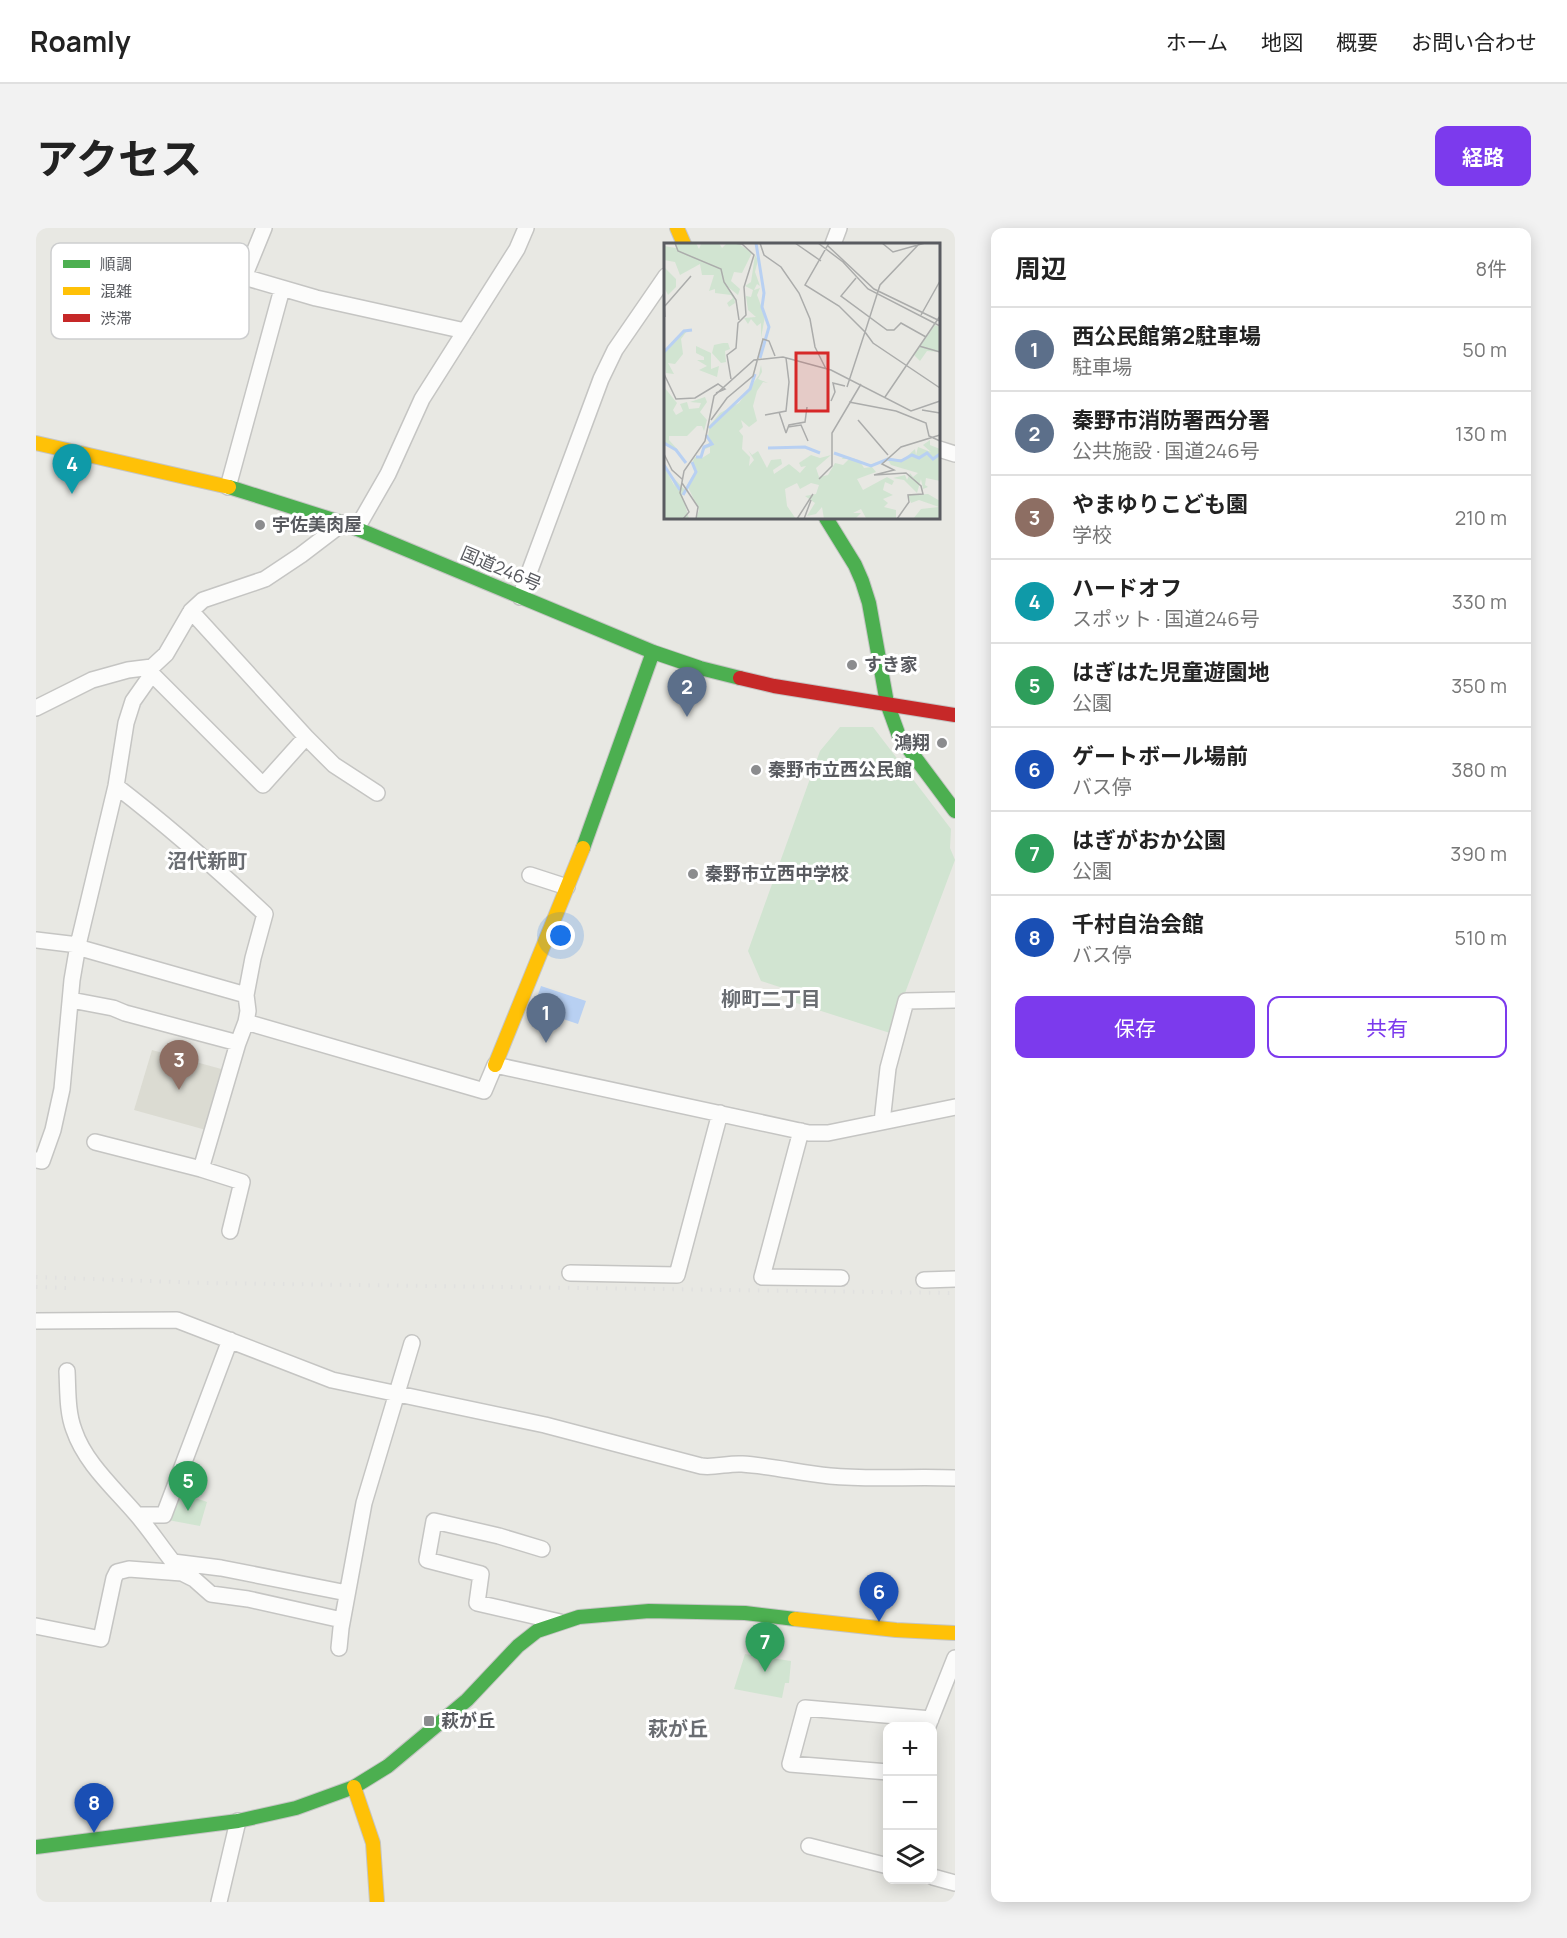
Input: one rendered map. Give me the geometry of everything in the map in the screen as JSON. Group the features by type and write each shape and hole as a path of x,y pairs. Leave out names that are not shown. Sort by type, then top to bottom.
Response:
{"main road":[{"name":"国道246号","path":"36,443 228,487 343,523 653,652 700,668 753,681 955,715"},
{"path":"827,519 855,565 862,581 869,603 887,703 899,736 955,811"},
{"path":"495,1065 590,831 653,652"},
{"path":"36,1847 238,1821 296,1808 354,1786 388,1766 467,1700 518,1646 537,1631 579,1617 649,1611 745,1616 955,1633"},
{"path":"354,1786 373,1842 377,1902"}],"street":[{"path":"249,265 264,228"},
{"path":"357,528 388,474 422,399 516,249 526,228"},
{"path":"833,243 839,228"},
{"path":"249,279 282,289 465,331"},
{"path":"520,597 601,379 615,350 664,279"},
{"path":"228,487 282,289"},
{"path":"940,449 955,454"},
{"path":"36,1160 42,1161 53,1131 59,1103 78,945 116,786 126,723 133,701 152,670 166,654 191,611 203,600 265,579 343,523"},
{"path":"191,611 334,765 377,794"},
{"path":"36,708 92,680 128,670 152,670 263,785 306,737"},
{"path":"116,786 211,863 266,914 253,958 246,995 248,1011 246,1022 201,1169"},
{"path":"530,875 567,887"},
{"path":"36,940 78,945 105,955 246,995"},
{"path":"71,1000 113,1008 238,1043"},
{"path":"882,1122 888,1068 906,1001 955,1000"},
{"path":"246,1022 484,1091 495,1065 801,1131 828,1133 955,1107"},
{"path":"570,1273 677,1275 720,1113"},
{"path":"801,1131 762,1277 842,1278"},
{"path":"95,1142 242,1182 230,1231"},
{"path":"924,1280 955,1279"},
{"path":"36,1321 177,1320 332,1380 545,1425 701,1466 739,1464 858,1478 922,1476 955,1478"},
{"path":"138,1515 164,1515 230,1340"},
{"path":"339,1648 342,1620 364,1503 412,1343"},
{"path":"67,1371 74,1431 110,1486 138,1515 173,1562 221,1568 347,1593"},
{"path":"542,1549 434,1521 427,1560 482,1574 477,1603 560,1622"},
{"path":"36,1626 101,1639 114,1578 117,1572 129,1569 182,1573 194,1579 211,1594 248,1599 342,1620"},
{"path":"929,1722 955,1658"},
{"path":"883,1772 790,1764 806,1708 921,1722"},
{"path":"219,1902 238,1821"},
{"path":"809,1846 883,1860"},
{"path":"937,1878 955,1883"}],"shaded area":[{"path":"152,1050 225,1070 206,1130 134,1110"}],"green space":[{"path":"840,727 873,727 951,829 950,848 955,860 890,1033 793,1002 795,992 761,981 748,951 820,751"},
{"path":"178,1492 207,1502 200,1526 168,1520"},
{"path":"745,1654 791,1661 789,1683 785,1683 782,1698 734,1689"}],"water":[{"path":"541,986 586,1001 578,1024 533,1009"}],"railway":[{"path":"36,1277 205,1283 955,1293"},
{"path":"36,1287 67,1288"}],"traffic: fast":[{"path":"229,487 343,523 653,652 700,668 740,678"},
{"path":"827,519 855,565 862,581 869,603 887,703 899,736 955,811"},
{"path":"583,848 653,652"},
{"path":"36,1847 238,1821 296,1808 354,1787 388,1766 467,1700 518,1646 537,1631 579,1617 649,1611 745,1613 795,1619"}],"traffic: slow":[{"path":"677,228 684,243"},
{"path":"36,443 229,487"},
{"path":"495,1065 583,848"},
{"path":"795,1619 896,1630 955,1633"},
{"path":"354,1787 373,1843 377,1902"}],"traffic: jam":[{"path":"740,678 774,686 955,715"}],"place":[{"name":"ハードオフ","path":"72,494"},
{"name":"宇佐美肉屋","path":"260,525"},
{"name":"すき家","path":"852,665"},
{"name":"秦野市消防署西分署","path":"687,717"},
{"name":"鴻翔","path":"942,743"},
{"name":"秦野市立西公民館","path":"756,770"},
{"name":"秦野市立西中学校","path":"693,874"},
{"name":"西公民館第2駐車場","path":"546,1043"},
{"name":"やまゆりこども園","path":"179,1090"},
{"name":"はぎはた児童遊園地","path":"188,1511"},
{"name":"ゲートボール場前","path":"879,1622"},
{"name":"はぎがおか公園","path":"765,1672"},
{"name":"萩が丘","path":"429,1721"},
{"name":"千村自治会館","path":"94,1833"}],"district":[{"name":"沼代新町","path":"207,861"},
{"name":"柳町二丁目","path":"771,999"},
{"name":"萩が丘","path":"678,1729"}]}
